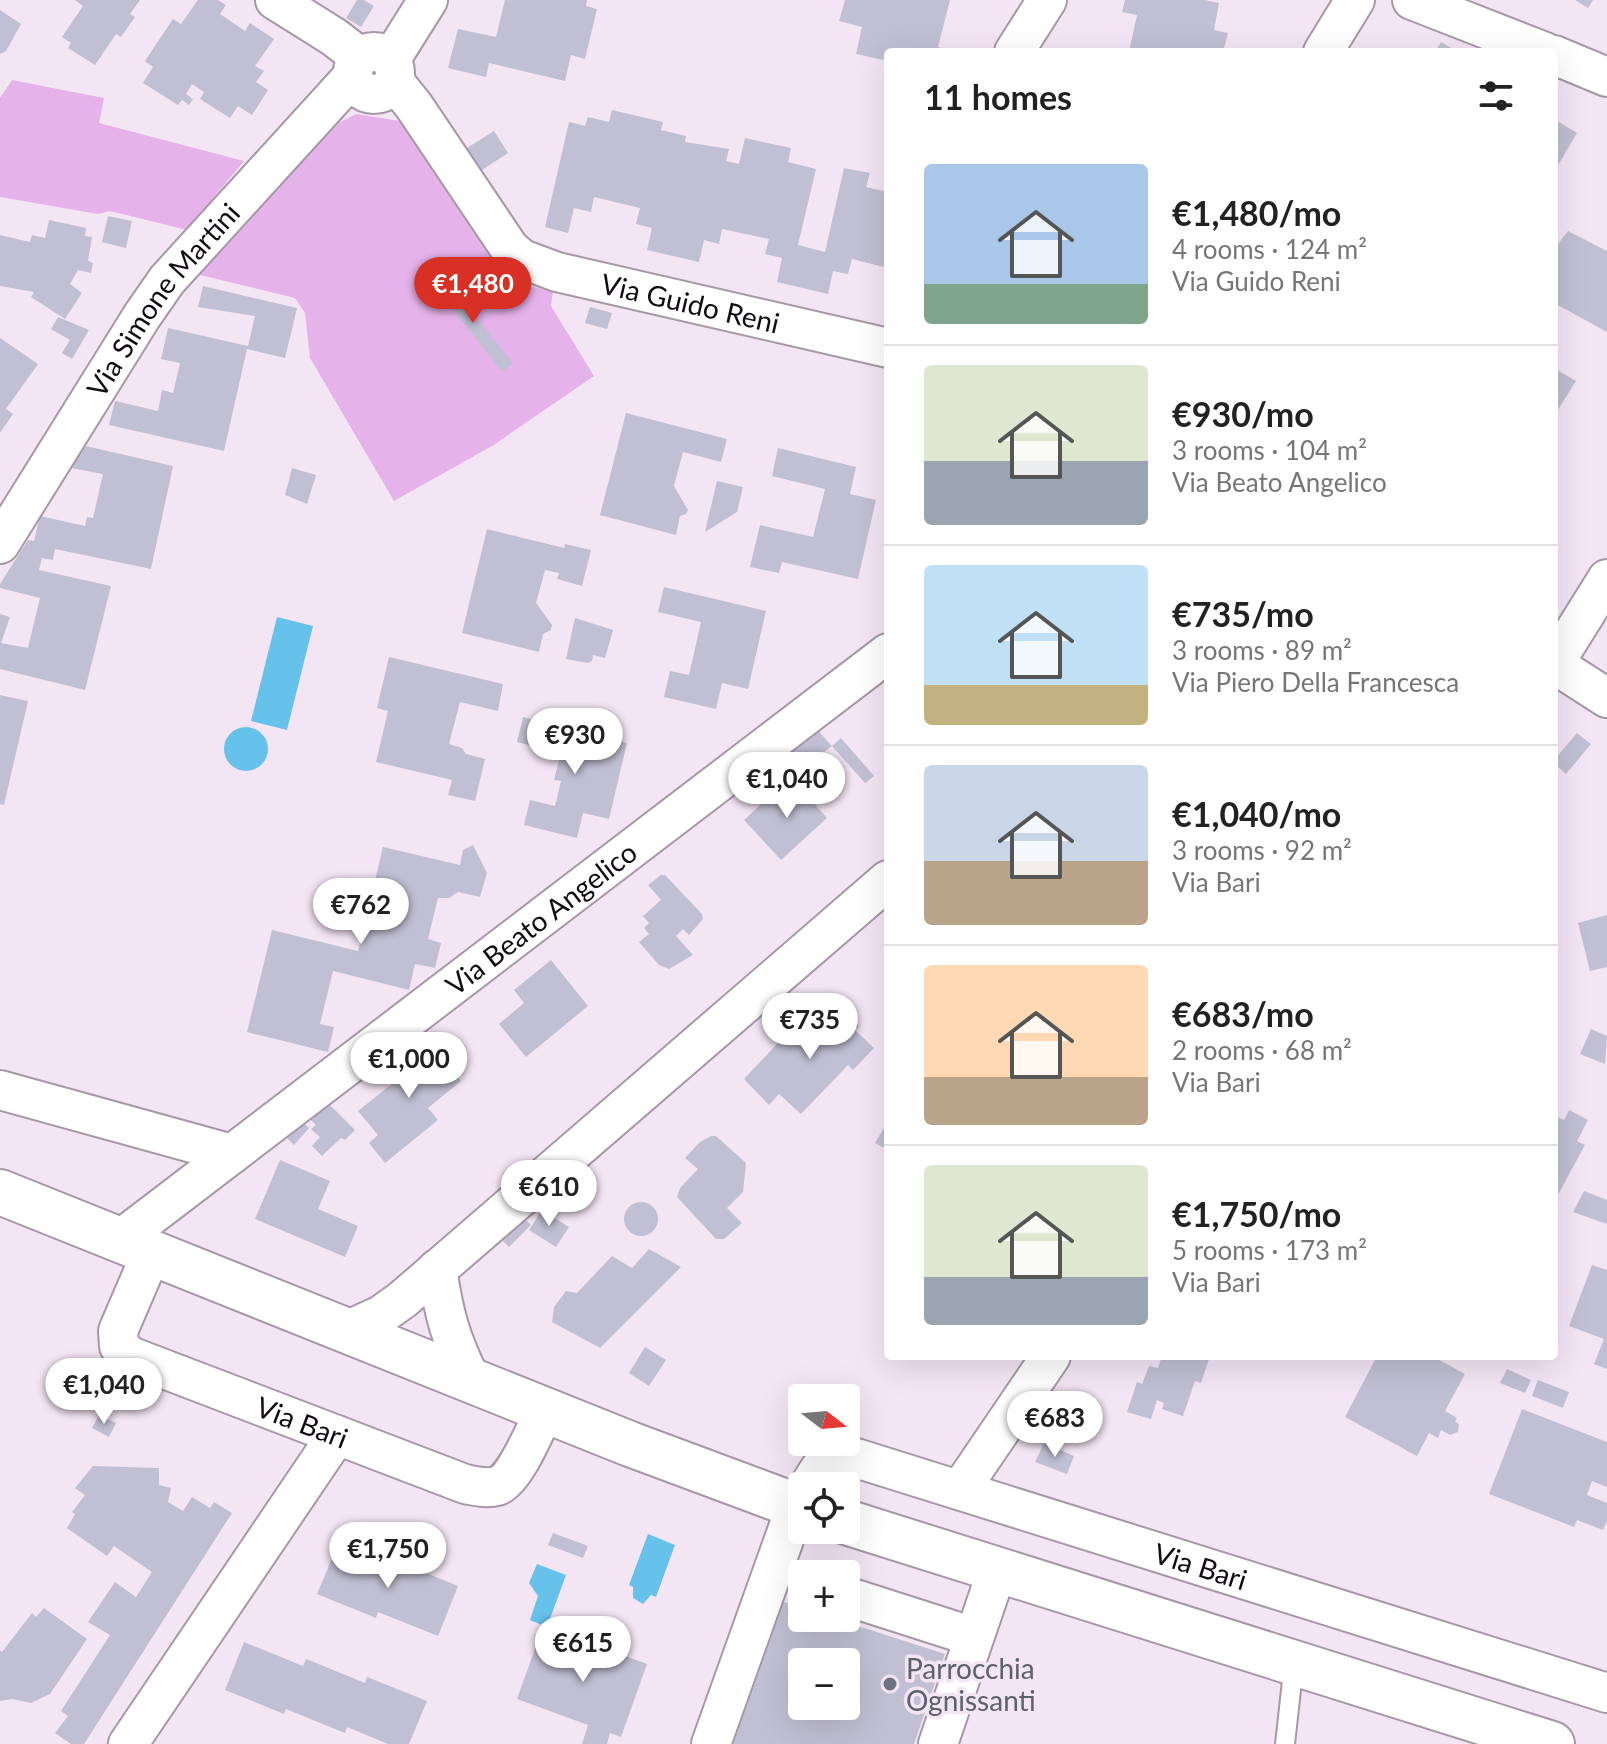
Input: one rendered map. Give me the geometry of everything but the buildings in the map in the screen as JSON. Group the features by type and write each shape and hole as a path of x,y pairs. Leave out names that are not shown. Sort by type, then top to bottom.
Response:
{"main road":[{"path":"0,1192 545,1410 788,1494"},
{"path":"860,1527 1552,1744"}],"street":[{"name":"Via Guido Reni","path":"275,0 334,37 414,106 510,249 522,259 557,272 884,347"},
{"name":"Via Simone Martini","path":"0,544 167,280 374,69 428,0"},
{"path":"1017,48 1047,0"},
{"path":"1325,48 1355,0"},
{"path":"1412,0 1535,48"},
{"path":"1558,57 1607,77"},
{"path":"1558,658 1607,579"},
{"name":"Via Beato Angelico","path":"134,1247 232,1154 884,656"},
{"path":"1558,667 1607,698"},
{"path":"348,1330 381,1315 437,1269 884,883"},
{"path":"0,1090 232,1154"},
{"name":"Via Bari","path":"134,1247 118,1331 119,1346 130,1356 481,1488 500,1485 514,1471 545,1410"},
{"path":"437,1269 453,1344 470,1378"},
{"path":"960,1490 1048,1360"},
{"path":"128,1744 337,1435"},
{"name":"Via Bari","path":"819,1472 827,1459 839,1454 1607,1693"},
{"path":"711,1744 787,1577 793,1544"},
{"path":"938,1744 997,1571"},
{"path":"860,1600 974,1637"}],"lane":[{"path":"1285,1744 1294,1663"}],"shaded area":[{"path":"12,80 104,98 99,123 244,161 187,230 110,211 98,214 0,197 0,98"},
{"path":"356,114 400,121 505,274 523,285 553,291 551,306 594,376 492,446 394,501 310,358 305,313 295,298 192,273 340,122"}],"water":[{"path":"277,617 313,626 287,730 251,721"},
{"path":"246,727 262,733 268,749 262,765 246,771 230,765 224,749 230,733"},
{"path":"648,1534 675,1545 656,1597 651,1595 643,1604 633,1598 633,1587 629,1585"},
{"path":"537,1564 566,1575 547,1627 530,1620 538,1596 529,1583"}],"place":[{"name":"Parrocchia Ognissanti","path":"890,1684"}]}
